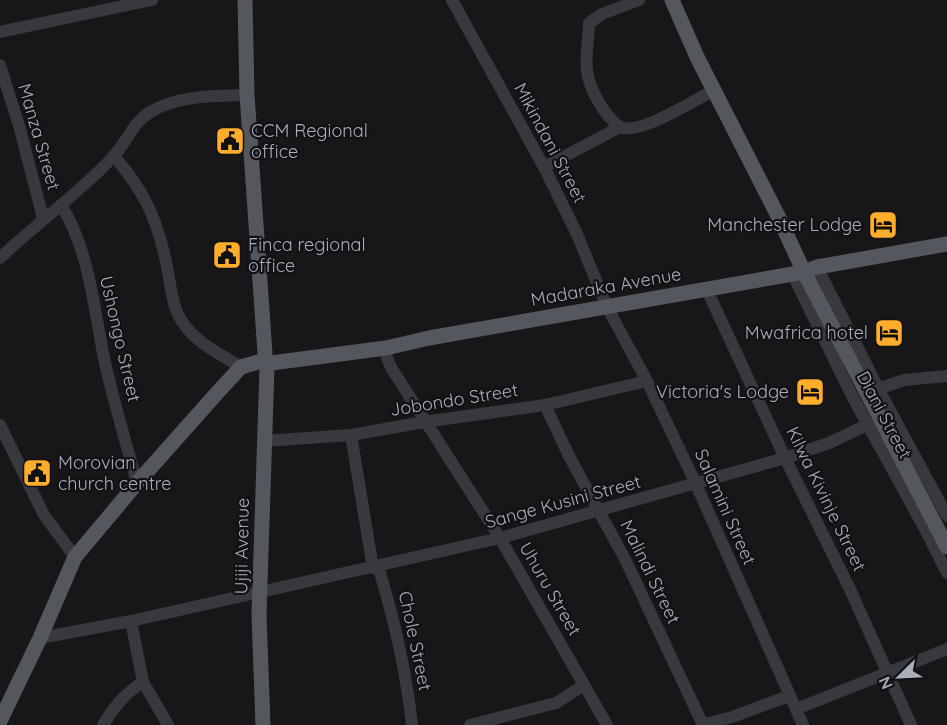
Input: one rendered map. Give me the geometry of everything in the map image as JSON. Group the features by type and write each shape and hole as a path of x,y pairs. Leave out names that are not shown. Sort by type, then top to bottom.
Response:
{"main road":[{"name":"Ujiji Avenue","path":"245,0 247,95 266,361 259,657 263,725"},
{"path":"672,0 713,91 804,271 872,391 947,547"},
{"name":"Madaraka Avenue","path":"241,367 266,361 386,348 429,338 707,290 947,244"},
{"path":"0,721 40,638 75,557 137,483 241,367"}],"street":[{"path":"0,32 152,0"},
{"name":"Mikindani Street","path":"452,0 544,167 576,232 607,307"},
{"path":"639,0 602,14 589,23 587,72 599,102 614,123 625,130 645,125 713,91"},
{"name":"Manza Street","path":"0,65 20,129 43,218"},
{"path":"0,258 43,218 76,194 114,156 139,121 160,107 198,97 247,95"},
{"path":"544,167 620,127"},
{"path":"114,156 134,179 152,214 180,319 194,337 241,367"},
{"name":"Ushongo Street","path":"61,205 77,237 88,279 105,366 137,483"},
{"name":"Diani Street","path":"804,271 867,425 947,573"},
{"name":"Kilwa Kivinje Street","path":"707,290 785,458 849,587 911,725"},
{"name":"Salamini Street","path":"607,307 647,381 696,484 803,725"},
{"name":"Uhuru Street","path":"386,348 392,369 500,538 607,725"},
{"path":"947,376 904,380 872,391 947,516"},
{"name":"Jobondo Street","path":"264,441 351,435 545,405 647,381"},
{"name":"Malindi Street","path":"545,405 626,561 702,725"},
{"path":"0,425 44,515 75,557"},
{"name":"Sange Kusini Street","path":"40,638 131,621 500,538 785,458 867,425"},
{"name":"Chole Street","path":"351,435 376,567 390,606 402,659 412,725"},
{"path":"131,621 144,682 168,725"},
{"path":"796,710 947,649"},
{"path":"103,725 118,702 129,691 144,682"},
{"path":"470,725 556,703 584,685"},
{"path":"702,725 732,717 789,696"}],"place":[{"name":"CCM Regional office","path":"230,141"},
{"name":"Manchester Lodge","path":"883,225"},
{"name":"Finca regional office","path":"227,255"},
{"name":"Mwafrica hotel","path":"889,333"},
{"name":"Victoria's Lodge","path":"810,392"},
{"name":"Morovian church centre","path":"37,473"}]}
